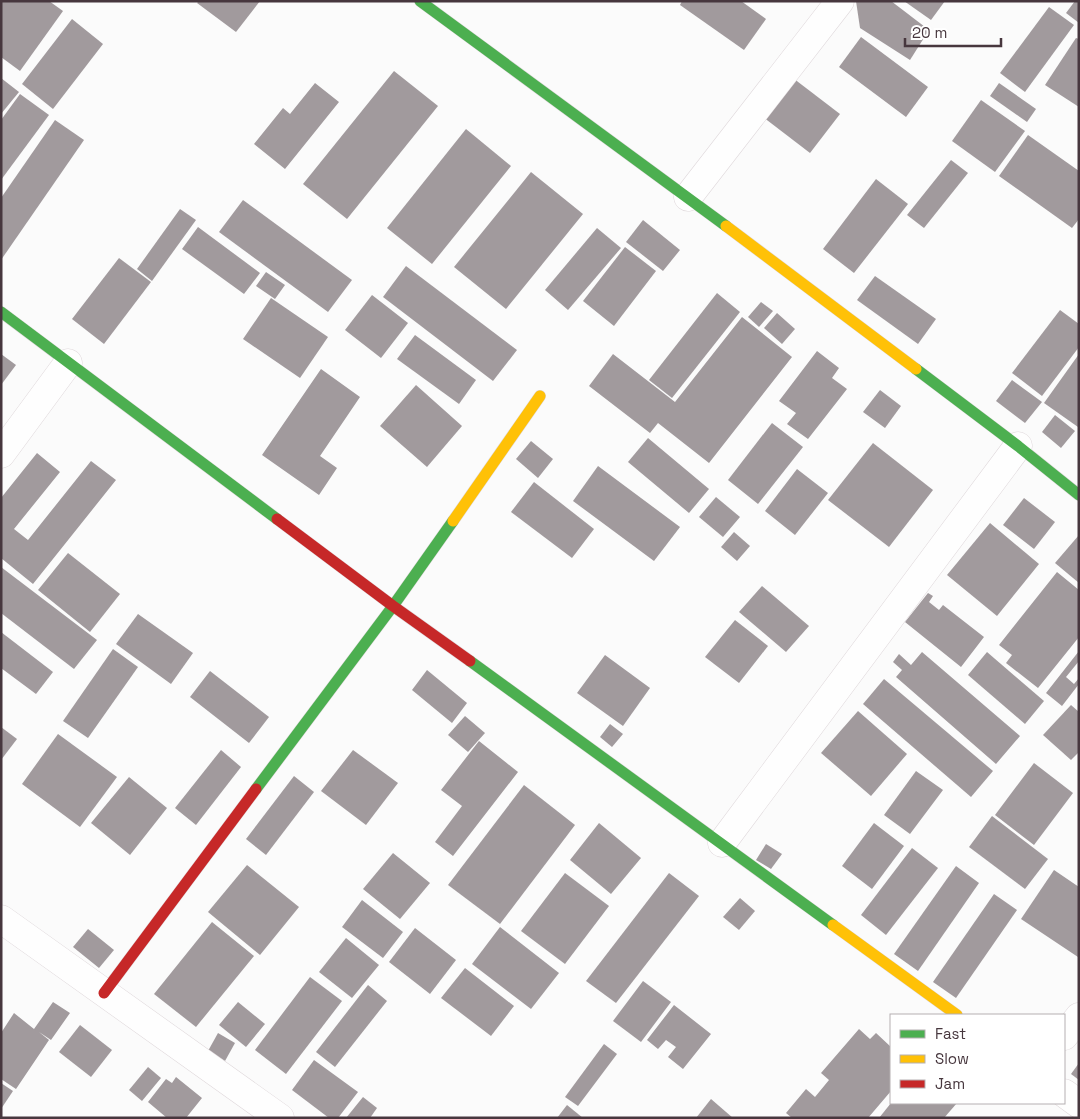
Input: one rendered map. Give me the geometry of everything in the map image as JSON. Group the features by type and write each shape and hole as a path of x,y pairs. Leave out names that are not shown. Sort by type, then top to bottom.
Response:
{"street":[{"path":"420,1 688,197 1018,446 1079,496"},
{"path":"688,197 840,1"},
{"path":"1,312 394,606 956,1014"},
{"path":"1,454 68,363"},
{"path":"104,993 394,606 540,396"},
{"path":"722,843 1018,446"},
{"path":"1,919 280,1118"},
{"path":"1065,1035 1079,1017"},
{"path":"1065,1095 1079,1104"}],"building":[{"path":"1,1 49,1 63,11 20,71 1,57"},
{"path":"199,1 260,1 236,32 197,3"},
{"path":"682,1 741,1 766,19 744,50 680,5"},
{"path":"856,1 891,1 929,30 910,60 860,28"},
{"path":"904,1 945,1 931,20"},
{"path":"1075,1 1079,1 1079,23 1066,13"},
{"path":"1049,7 1074,25 1025,92 1000,73"},
{"path":"72,19 103,44 53,109 22,84"},
{"path":"861,37 928,87 906,117 839,67"},
{"path":"1076,38 1079,39 1079,107 1045,85"},
{"path":"394,71 438,106 347,219 303,184"},
{"path":"789,75 840,114 810,153 759,114"},
{"path":"1,78 19,92 1,114"},
{"path":"315,83 339,102 285,169 254,144 283,108 290,114"},
{"path":"999,83 1036,109 1027,122 990,96"},
{"path":"20,94 49,115 1,180 1,120"},
{"path":"981,100 1025,131 995,172 952,141"},
{"path":"55,120 84,140 1,260 1,198"},
{"path":"466,129 511,166 432,264 387,228"},
{"path":"1028,135 1079,171 1079,219 1072,228 999,176"},
{"path":"951,160 968,173 924,228 907,215"},
{"path":"531,172 583,214 506,309 454,267"},
{"path":"876,179 908,204 854,273 823,249"},
{"path":"243,200 352,280 328,312 219,232"},
{"path":"180,209 196,220 152,281 137,269"},
{"path":"643,220 680,250 663,271 626,242"},
{"path":"198,227 260,273 244,294 182,249"},
{"path":"597,228 621,248 568,310 545,290"},
{"path":"625,247 656,271 614,326 583,301"},
{"path":"119,258 151,282 104,344 72,319"},
{"path":"406,266 517,350 493,381 383,297"},
{"path":"266,272 285,285 275,299 256,286"},
{"path":"875,276 936,319 918,344 857,300"},
{"path":"717,293 740,312 672,398 649,380"},
{"path":"372,295 408,323 381,358 345,330"},
{"path":"271,298 328,337 300,378 243,339"},
{"path":"761,302 773,311 759,327 748,317"},
{"path":"1060,310 1079,324 1079,347 1042,396 1012,373"},
{"path":"777,313 795,329 782,344 764,328"},
{"path":"742,317 792,357 709,463 658,423 650,433 589,386 613,354 675,402"},
{"path":"415,335 476,380 459,404 397,359"},
{"path":"817,351 839,368 832,378 847,389 808,439 787,424 796,413 779,401"},
{"path":"1,354 16,365 1,385"},
{"path":"1079,354 1079,426 1078,427 1044,403"},
{"path":"321,369 360,397 320,456 337,468 319,495 262,455"},
{"path":"1012,380 1042,402 1025,423 996,401"},
{"path":"416,385 462,426 427,467 380,426"},
{"path":"880,390 901,406 885,428 863,412"},
{"path":"1055,415 1075,431 1061,448 1042,432"},
{"path":"772,423 803,447 758,504 728,480"},
{"path":"648,438 709,489 689,513 628,462"},
{"path":"531,441 553,459 538,478 516,459"},
{"path":"873,443 933,490 889,547 828,500"},
{"path":"37,453 60,472 14,529 28,540 91,461 116,480 33,584 1,558 1,498"},
{"path":"598,466 680,527 654,561 573,501"},
{"path":"797,469 828,493 795,535 765,511"},
{"path":"534,482 594,529 572,558 511,512"},
{"path":"716,497 740,517 723,537 699,517"},
{"path":"1024,498 1055,522 1034,549 1003,525"},
{"path":"990,523 1039,564 997,616 947,575"},
{"path":"734,532 750,546 737,561 721,547"},
{"path":"1079,535 1079,583 1055,563"},
{"path":"68,553 120,594 90,632 38,590"},
{"path":"1,567 97,640 74,669 1,613"},
{"path":"1057,572 1079,590 1079,637 1038,688 1006,663 1012,655 999,645"},
{"path":"762,586 809,626 786,652 739,612"},
{"path":"928,593 933,596 929,602 939,610 943,605 984,637 961,667 905,622"},
{"path":"138,614 193,653 171,684 116,644"},
{"path":"735,620 768,646 739,683 705,657"},
{"path":"1,632 53,672 36,694 1,668"},
{"path":"113,649 138,667 88,738 63,721"},
{"path":"1079,651 1079,661 1066,677 1074,684 1079,678 1079,684 1062,706 1046,693"},
{"path":"922,652 1020,736 996,764 896,677 902,670 893,662 899,654 911,665"},
{"path":"987,652 1044,701 1025,724 968,675"},
{"path":"605,655 650,688 623,726 577,693"},
{"path":"427,670 467,703 452,723 412,690"},
{"path":"210,671 269,717 249,743 190,697"},
{"path":"884,679 993,771 971,797 863,704"},
{"path":"1071,705 1079,712 1079,752 1071,760 1043,735"},
{"path":"858,711 907,754 871,796 821,753"},
{"path":"465,716 485,733 468,752 448,735"},
{"path":"610,724 623,734 612,747 600,737"},
{"path":"1,727 17,739 1,760"},
{"path":"58,734 117,777 80,827 22,784"},
{"path":"479,741 518,772 453,856 435,842 462,806 441,790"},
{"path":"221,750 241,767 196,825 175,808"},
{"path":"353,750 398,783 366,825 321,791"},
{"path":"1034,763 1073,793 1034,845 995,815"},
{"path":"916,771 943,790 910,834 884,815"},
{"path":"294,776 314,792 266,855 246,839"},
{"path":"129,777 167,808 130,855 91,823"},
{"path":"524,785 575,825 500,924 448,885"},
{"path":"992,816 1048,859 1025,889 969,847"},
{"path":"599,823 641,858 611,894 570,860"},
{"path":"874,823 904,846 872,889 842,866"},
{"path":"766,844 782,854 771,869 756,860"},
{"path":"912,848 938,868 886,935 861,915"},
{"path":"393,853 430,883 400,919 363,889"},
{"path":"247,865 299,907 260,955 208,912"},
{"path":"956,866 979,883 918,971 894,954"},
{"path":"1054,870 1079,887 1078,957 1021,919"},
{"path":"565,873 609,906 565,964 521,931"},
{"path":"669,873 699,896 616,1003 586,981"},
{"path":"994,894 1017,910 956,998 933,982"},
{"path":"740,898 755,911 739,930 723,917"},
{"path":"362,900 403,932 383,958 342,927"},
{"path":"212,922 254,956 196,1027 154,994"},
{"path":"500,927 559,973 531,1009 472,964"},
{"path":"415,928 456,960 430,994 389,962"},
{"path":"88,929 114,950 99,968 73,947"},
{"path":"346,938 379,965 352,998 319,972"},
{"path":"465,968 514,1006 491,1036 441,998"},
{"path":"310,977 342,1001 286,1074 255,1050"},
{"path":"643,981 671,1002 641,1042 613,1021"},
{"path":"368,985 387,1001 335,1067 316,1052"},
{"path":"53,1002 70,1013 51,1040 39,1032 49,1040 16,1089 1,1079 1,1033 14,1013 34,1029"},
{"path":"238,1002 265,1024 246,1047 219,1025"},
{"path":"674,1005 711,1034 683,1069 668,1057 676,1047 666,1040 658,1049 647,1040"},
{"path":"80,1025 112,1050 91,1077 59,1052"},
{"path":"859,1029 870,1039 876,1033 890,1046 890,1092 868,1118 792,1118 786,1113 806,1089 815,1097 829,1080 821,1073"},
{"path":"218,1033 235,1043 225,1061 208,1051"},
{"path":"604,1044 617,1054 578,1106 565,1097"},
{"path":"314,1060 358,1092 338,1118 329,1118 292,1090"},
{"path":"1079,1063 1079,1080 1071,1074"},
{"path":"148,1067 161,1078 142,1101 129,1090"},
{"path":"176,1077 202,1098 186,1118 167,1118 148,1102 166,1079 172,1083"},
{"path":"1,1083 13,1091 1,1109"},
{"path":"363,1097 377,1108 370,1118 346,1118"},
{"path":"711,1099 733,1118 696,1118"},
{"path":"890,1104 956,1104 944,1118 879,1118"},
{"path":"567,1105 583,1118 557,1118"}],"traffic: fast":[{"path":"420,1 726,226"},
{"path":"1,312 277,519"},
{"path":"916,369 1079,495"},
{"path":"256,789 393,606 453,521"},
{"path":"470,661 833,925"}],"traffic: slow":[{"path":"726,226 916,369"},
{"path":"453,521 540,396"},
{"path":"833,925 956,1014"}],"traffic: jam":[{"path":"277,519 470,661"},
{"path":"104,993 256,789"}]}
